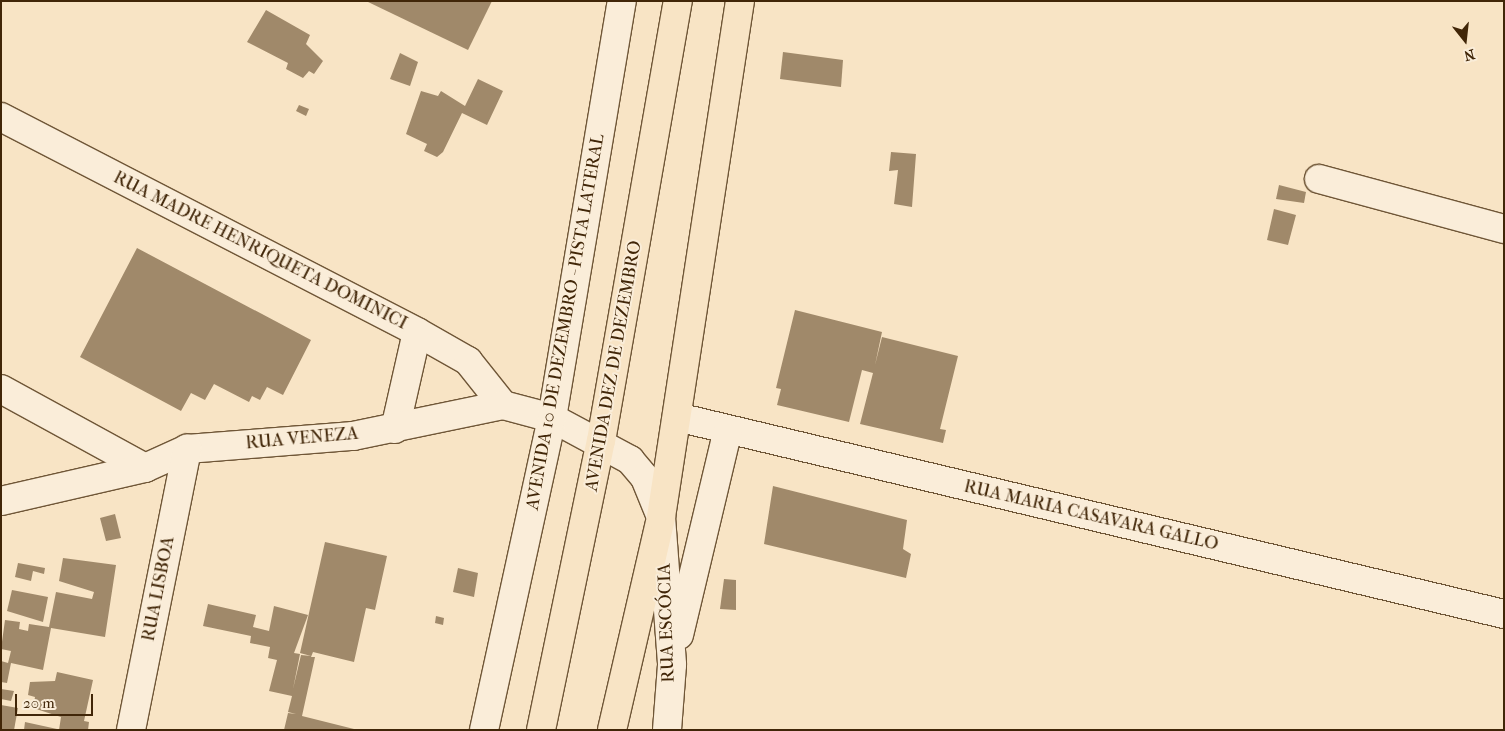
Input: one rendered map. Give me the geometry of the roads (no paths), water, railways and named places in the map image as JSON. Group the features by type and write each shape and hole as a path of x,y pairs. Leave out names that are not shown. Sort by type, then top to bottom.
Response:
{"highway":[{"name":"AVENIDA DEZ DE DEZEMBRO","path":"541,730 601,441 678,1"},
{"path":"612,730 661,517 678,417 740,1"}],"street":[{"name":"AVENIDA 10 DE DEZEMBRO - PISTA LATERAL","path":"484,730 552,418 622,1"},
{"name":"RUA MADRE HENRIQUETA DOMINICI","path":"1,117 417,332 468,361 502,405"},
{"path":"1318,179 1504,229"},
{"path":"395,429 417,332"},
{"path":"1,389 145,468"},
{"name":"RUA VENEZA","path":"1,501 145,468 187,449 395,429 502,405 552,418 601,441"},
{"name":"RUA MARIA CASAVARA GALLO","path":"678,417 1504,614"},
{"path":"672,665 728,430"},
{"name":"RUA ESCÓCIA","path":"601,441 630,460 645,478 661,517 672,665 667,730"},
{"name":"RUA LISBOA","path":"131,730 187,449"}]}
